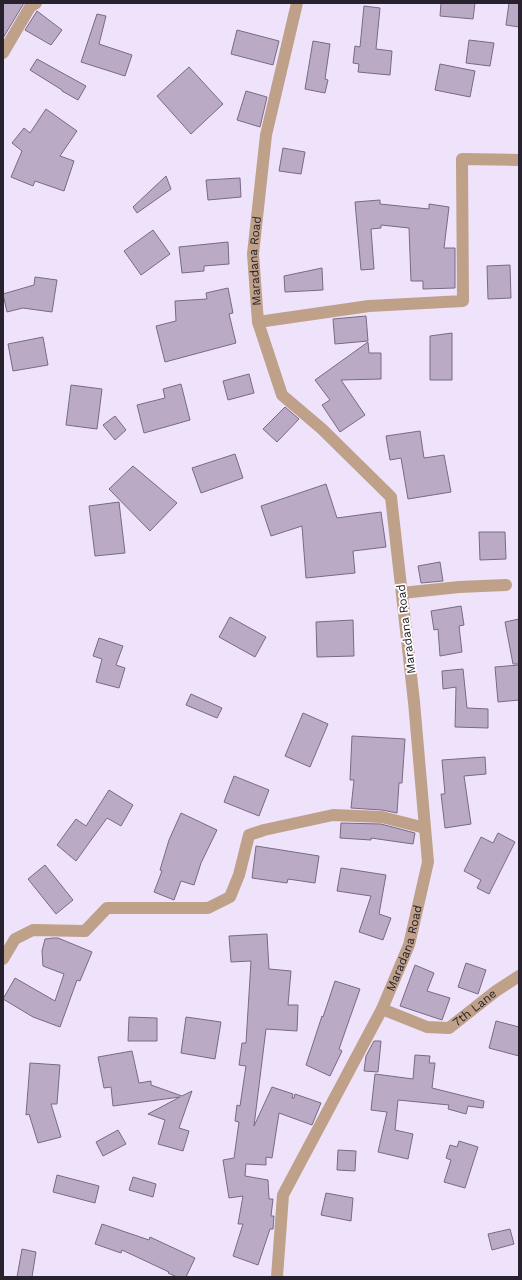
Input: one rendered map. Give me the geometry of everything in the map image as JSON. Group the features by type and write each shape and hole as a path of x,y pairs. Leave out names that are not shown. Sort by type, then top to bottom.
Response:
{"street":[{"path":"3,53 30,7 36,3"},
{"name":"Maradana Road","path":"277,1277 282,1195 382,1009 409,945 428,862 414,702 391,497 322,429 282,395 258,322 253,254 266,134 297,3"},
{"path":"258,322 369,306 463,301 462,159 519,160"},
{"path":"402,593 459,587 506,585"},
{"path":"3,959 15,939 33,930 84,931 107,908 208,908 230,897 239,875 249,835 264,830 333,815 382,818 425,828"},
{"name":"7th Lane","path":"382,1009 427,1027 449,1028 496,991 519,976"}],"building":[{"path":"3,3 24,3 3,38"},
{"path":"441,3 475,3 473,19 440,16"},
{"path":"509,3 519,3 519,27 506,25"},
{"path":"364,6 380,8 376,49 392,51 390,75 358,72 359,64 353,63 355,46 360,47"},
{"path":"37,11 62,30 51,45 25,30"},
{"path":"97,14 106,16 99,44 132,55 125,76 81,62"},
{"path":"237,30 279,41 273,65 231,54"},
{"path":"469,40 494,43 490,66 466,63"},
{"path":"313,41 330,44 325,79 328,80 325,93 305,89"},
{"path":"37,59 86,86 78,100 30,70"},
{"path":"440,64 475,71 470,97 435,90"},
{"path":"189,67 223,104 191,134 157,96"},
{"path":"246,91 267,97 260,127 237,120"},
{"path":"46,109 77,131 60,156 74,161 64,191 35,181 33,186 11,177 22,151 12,143 24,128 30,133"},
{"path":"283,148 305,152 301,174 279,171"},
{"path":"166,176 171,189 137,213 133,207"},
{"path":"240,178 241,197 208,200 206,180"},
{"path":"380,200 380,204 429,209 429,204 449,207 444,248 455,248 455,288 423,289 423,281 411,281 409,228 381,225 381,228 371,229 374,269 361,270 355,202"},
{"path":"153,230 170,254 141,275 124,251"},
{"path":"228,242 229,264 204,266 204,271 182,273 179,247"},
{"path":"510,265 511,298 488,299 487,266"},
{"path":"322,268 323,290 285,292 284,276"},
{"path":"35,277 57,280 52,312 23,308 7,312 3,294 34,285"},
{"path":"228,288 233,313 229,314 236,343 165,362 156,326 176,321 175,301 207,299 206,293"},
{"path":"366,316 368,341 335,344 333,319"},
{"path":"452,333 452,380 430,380 430,336"},
{"path":"43,337 48,365 13,371 8,344"},
{"path":"368,342 369,353 381,353 381,379 341,380 365,415 340,432 322,405 330,400 315,380"},
{"path":"249,374 254,393 228,400 223,381"},
{"path":"181,384 190,420 144,433 137,405 165,398 163,389"},
{"path":"71,385 102,389 97,429 66,425"},
{"path":"285,407 299,419 277,442 263,429"},
{"path":"115,416 126,430 115,440 103,425"},
{"path":"420,431 424,458 444,455 451,492 408,499 401,458 390,460 386,436"},
{"path":"235,454 243,478 201,493 192,468"},
{"path":"133,466 177,503 150,531 109,489"},
{"path":"326,484 337,518 381,512 386,547 353,551 355,573 306,578 302,526 271,536 261,506"},
{"path":"119,502 125,553 95,556 89,506"},
{"path":"479,532 505,532 506,559 480,560"},
{"path":"440,562 443,581 421,583 418,566"},
{"path":"461,606 464,625 459,626 462,652 440,656 438,629 434,630 431,611"},
{"path":"230,617 266,637 255,657 219,637"},
{"path":"519,619 519,664 513,664 505,622"},
{"path":"353,620 354,656 317,657 316,622"},
{"path":"99,638 123,646 116,665 125,668 119,688 96,682 102,659 93,656"},
{"path":"519,665 519,700 498,702 495,667"},
{"path":"463,669 467,708 488,709 488,728 455,727 456,687 443,689 442,671"},
{"path":"191,694 222,708 217,718 186,705"},
{"path":"303,713 328,724 310,767 285,756"},
{"path":"352,736 405,739 402,783 399,783 397,813 382,810 351,808 354,780 350,780"},
{"path":"485,757 486,774 464,776 471,824 445,828 441,794 445,794 442,760"},
{"path":"234,776 269,790 259,816 224,802"},
{"path":"109,790 133,805 121,826 107,818 76,861 57,845 76,819 86,826"},
{"path":"181,813 217,830 201,863 194,885 181,881 174,900 154,892 162,871 160,870 169,840"},
{"path":"341,823 381,824 415,833 413,844 371,838 371,840 340,838"},
{"path":"498,833 515,842 489,894 477,888 481,880 464,871 481,837 493,843"},
{"path":"256,846 319,856 315,883 288,879 287,883 252,878"},
{"path":"45,865 73,900 56,914 28,879"},
{"path":"341,868 386,875 379,914 391,918 383,940 359,932 371,896 337,891"},
{"path":"267,934 269,969 291,971 288,1005 298,1005 297,1031 266,1029 254,1126 272,1087 293,1094 292,1098 294,1098 295,1094 321,1103 312,1125 279,1113 272,1158 266,1157 266,1165 246,1164 245,1176 268,1180 269,1199 273,1199 271,1216 274,1216 273,1229 270,1229 258,1265 233,1256 243,1224 238,1224 243,1196 229,1198 223,1160 234,1158 239,1122 235,1121 237,1105 240,1106 246,1066 239,1065 242,1043 246,1043 251,961 231,962 229,936"},
{"path":"58,938 92,952 80,981 77,980 60,1027 33,1017 3,999 15,978 55,1001 64,974 43,966 42,951 45,939"},
{"path":"466,963 486,970 478,994 458,987"},
{"path":"415,965 434,973 427,991 450,998 442,1020 400,1006"},
{"path":"335,981 360,989 339,1049 342,1051 330,1076 306,1065"},
{"path":"129,1017 157,1018 157,1041 128,1041"},
{"path":"186,1017 221,1022 215,1059 181,1053"},
{"path":"496,1021 519,1027 519,1056 489,1048"},
{"path":"374,1041 381,1041 378,1072 364,1071 366,1056"},
{"path":"132,1051 139,1083 151,1081 151,1085 182,1096 192,1091 179,1128 189,1131 183,1151 158,1144 165,1120 148,1114 180,1097 113,1106 111,1087 104,1088 98,1057"},
{"path":"415,1055 430,1056 429,1063 435,1063 432,1088 484,1101 483,1108 468,1106 466,1114 448,1109 449,1105 398,1100 395,1130 413,1134 408,1159 378,1152 387,1112 371,1110 375,1074 413,1079"},
{"path":"30,1063 60,1065 57,1104 51,1104 61,1137 38,1143 29,1114 26,1115"},
{"path":"118,1130 126,1144 103,1156 96,1142"},
{"path":"459,1141 478,1147 465,1188 444,1182 451,1160 446,1158 450,1145 457,1147"},
{"path":"338,1150 356,1151 355,1171 337,1170"},
{"path":"57,1175 99,1186 95,1203 53,1192"},
{"path":"133,1177 156,1184 153,1197 129,1190"},
{"path":"326,1193 353,1198 351,1221 321,1215"},
{"path":"102,1224 149,1240 150,1237 195,1258 186,1277 177,1277 122,1250 121,1253 95,1244"},
{"path":"510,1229 514,1244 492,1250 488,1234"},
{"path":"22,1249 36,1252 32,1277 17,1277"}]}
